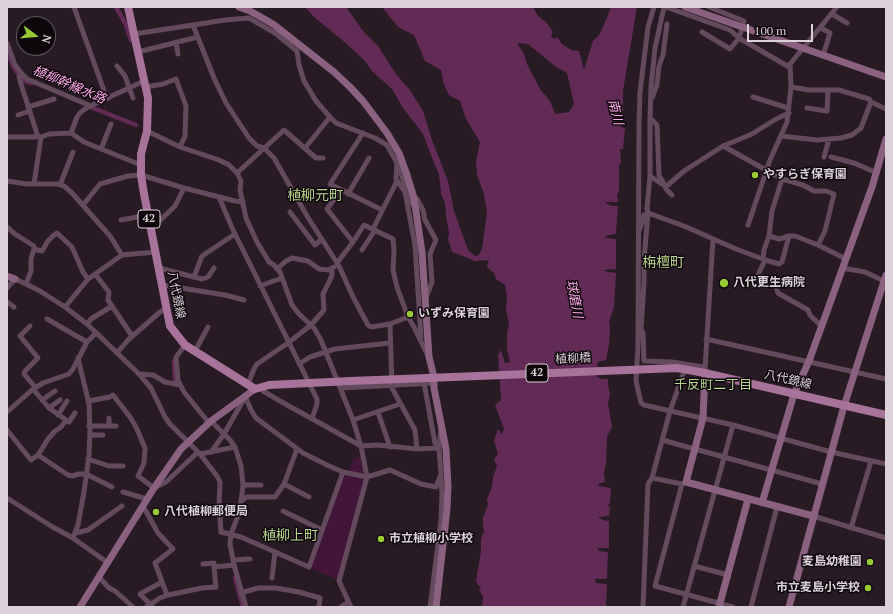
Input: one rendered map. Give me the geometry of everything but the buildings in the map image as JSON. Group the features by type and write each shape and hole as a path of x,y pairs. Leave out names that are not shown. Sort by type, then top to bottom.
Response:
{"main road":[{"name":"八代鏡線","path":"128,7 148,98 147,131 141,154 141,175 170,326 185,345 248,384 258,388"},
{"name":"八代鏡線","path":"636,368 665,367 705,370 794,394 886,415"},
{"name":"植柳橋","path":"432,380 636,368"},
{"name":"42","path":"258,388 309,382 339,384 351,381 432,380"}],"street":[{"path":"74,7 107,99"},
{"path":"239,7 250,11 273,24 334,72 363,101 380,123 399,153 407,175 415,208 422,252 432,380 446,449 448,486 447,508 436,607"},
{"path":"654,7 648,27 640,92 640,229 636,381 641,403 644,405 734,425 831,452 886,464"},
{"path":"705,370 672,362 644,361 643,333 641,329 648,213 647,208 652,177 650,101 655,48 665,7 730,30 739,38 789,67"},
{"path":"685,7 886,77"},
{"path":"702,32 730,49 739,38 744,21 709,7"},
{"path":"727,14 729,7"},
{"path":"748,226 770,160 787,122 791,87 790,64 838,7"},
{"path":"832,14 847,23"},
{"path":"134,34 225,20 248,18 273,24"},
{"path":"248,18 275,33 297,51 299,65 304,81 316,101 336,123 375,138 386,145 397,163 412,198"},
{"path":"650,101 657,85 667,24"},
{"path":"194,25 214,78 226,102 246,134 257,146 264,148 274,158 293,193 338,263 353,297 368,325 390,324 408,317"},
{"path":"821,28 830,33 823,56"},
{"path":"138,52 198,37"},
{"path":"176,42 178,54"},
{"path":"7,43 20,76 29,109 40,137 34,184"},
{"path":"117,66 124,76 133,98"},
{"path":"20,76 91,106"},
{"path":"71,133 80,112 91,106 129,88 145,84 163,84 176,80 186,106 185,136 180,147"},
{"path":"791,87 809,90 839,90 869,99 871,102 886,109"},
{"path":"807,108 828,111 828,90"},
{"path":"753,97 789,111"},
{"path":"18,115 29,109 54,100"},
{"path":"781,136 817,140 841,138 852,135 858,132 861,128 871,102"},
{"path":"665,186 689,167 724,146 752,134 789,111"},
{"path":"305,148 330,117"},
{"path":"650,118 657,125 658,175 666,189 672,195"},
{"path":"101,149 111,124"},
{"path":"237,173 284,130 316,158 323,158"},
{"path":"147,131 180,147 229,165 237,173 241,180 240,190 246,218 257,242 269,262 277,268 292,305 311,325 321,340 326,352 353,420 361,446 367,477 339,581 350,604 341,607"},
{"path":"7,137 40,137 49,134 71,133 84,142 141,165"},
{"path":"363,133 330,184 382,210"},
{"path":"824,157 829,139"},
{"path":"762,503 794,394 822,327 884,153 886,139"},
{"path":"724,146 782,179 803,185 814,191 826,191 834,194 825,231 818,245"},
{"path":"60,185 73,152"},
{"path":"831,157 854,163 877,173"},
{"path":"348,194 370,158"},
{"path":"362,250 374,230 382,210 397,181 397,163"},
{"path":"652,177 659,167"},
{"path":"83,205 100,184 128,176 141,175 184,188 243,202"},
{"path":"652,177 665,186"},
{"path":"782,179 772,212 769,236 764,250 764,259 758,275 774,280 778,293 808,310 810,315 822,327"},
{"path":"7,181 15,183 60,185 72,193 83,205 110,236 122,255"},
{"path":"397,181 405,192 412,198 417,199 423,210 425,220 436,240 430,254 432,282 425,301"},
{"path":"151,229 175,206 184,188"},
{"path":"341,190 326,209 353,242"},
{"path":"405,192 415,245 422,342"},
{"path":"219,197 260,286 309,382 317,402 312,419"},
{"path":"290,212 315,244 322,240"},
{"path":"645,248 640,229 644,215 648,213"},
{"path":"648,213 779,264 782,262 789,236"},
{"path":"121,220 148,215"},
{"path":"248,384 257,364 311,325 324,310 323,294 330,280 332,269 338,263 364,225 393,239 394,250 392,270 396,287 408,317 422,342 426,354 429,357"},
{"path":"7,227 34,246 31,259 31,271 26,284"},
{"path":"34,249 42,251 48,241 57,233 72,247 83,272 88,279"},
{"path":"194,277 202,256 235,234"},
{"path":"769,236 779,239 794,236 846,258"},
{"path":"655,586 703,418 706,339 713,238"},
{"path":"65,307 88,279 122,255 156,252"},
{"path":"277,268 292,258 308,261 319,269 332,269"},
{"path":"159,268 202,279 208,277 214,268"},
{"path":"789,607 844,406 885,279 865,272 842,268"},
{"path":"95,274 109,292 108,300 132,336"},
{"path":"7,276 40,291 65,307 87,324 117,352 151,388 165,417 199,453 220,482 219,506 221,532 241,537 309,567 343,472"},
{"path":"260,286 282,278"},
{"path":"7,288 15,279"},
{"path":"162,286 225,295 244,300"},
{"path":"7,302 14,306"},
{"path":"87,324 91,319 112,306"},
{"path":"117,352 132,336 166,308"},
{"path":"47,319 86,342"},
{"path":"390,324 392,385 400,404 415,430 417,449"},
{"path":"30,326 20,336 38,358 25,370 24,374 42,400 58,415 69,422 75,412"},
{"path":"195,351 208,327"},
{"path":"7,412 34,388 43,383 69,374 73,370 86,342 96,333"},
{"path":"706,339 886,379"},
{"path":"299,364 310,358 335,349 390,343"},
{"path":"185,345 176,357 178,380 180,385 210,422 236,447 241,466 243,485 241,501 237,520 231,534 230,544 233,563 246,607"},
{"path":"75,536 81,512 90,435 88,401 78,358"},
{"path":"643,607 648,484 652,478 670,411 685,368"},
{"path":"139,374 153,375 165,382 180,385"},
{"path":"339,384 392,385 432,380"},
{"path":"432,380 435,443 439,448"},
{"path":"81,606 147,499 174,459 210,422 258,388 361,446 417,449 439,448"},
{"path":"42,400 54,391"},
{"path":"88,401 110,397 113,395 130,417 136,426 145,448 144,463 138,476 154,488"},
{"path":"245,396 256,418 302,453 343,472 367,477 390,470 421,484 436,487 441,474"},
{"path":"211,452 224,434 245,396"},
{"path":"49,408 60,400"},
{"path":"58,415 67,401"},
{"path":"353,420 400,404"},
{"path":"378,412 390,447"},
{"path":"109,418 109,426"},
{"path":"7,430 31,460 38,455 48,439 66,420"},
{"path":"683,607 734,425"},
{"path":"90,426 116,426"},
{"path":"430,607 441,521 442,493 439,448 441,426"},
{"path":"90,435 103,435"},
{"path":"662,440 822,484"},
{"path":"154,488 166,482 199,453 236,447"},
{"path":"241,501 247,497 275,497 284,484 297,449"},
{"path":"38,455 68,475 72,476 86,474 112,487"},
{"path":"88,459 109,466 123,466"},
{"path":"851,528 871,461"},
{"path":"652,478 715,490 813,516 886,538"},
{"path":"284,484 309,497"},
{"path":"243,485 261,485"},
{"path":"124,492 147,499"},
{"path":"7,498 51,526 75,536 108,563"},
{"path":"720,605 748,499"},
{"path":"75,536 88,530 122,506"},
{"path":"143,506 158,533 173,550 155,563 167,595"},
{"path":"750,607 777,507"},
{"path":"283,511 322,530"},
{"path":"272,578 275,552"},
{"path":"214,567 250,559"},
{"path":"162,582 140,594 150,606 167,595 202,588 216,587 214,563 203,564"},
{"path":"694,566 728,575"},
{"path":"99,577 109,588 133,607"},
{"path":"645,587 655,586 720,605 733,607"},
{"path":"241,593 258,588 275,588 299,592 320,598 319,607"}],"shaded area":[{"path":"360,457 364,478 338,580 310,568 343,473 349,471 354,458"}],"water":[{"path":"305,7 346,7 363,31 378,46 396,74 410,90 423,111 432,140 448,181 454,211 468,250 474,255 478,256 482,249 487,213 484,194 477,175 476,161 480,142 466,119 460,101 449,95 444,85 441,70 425,61 414,35 398,27 382,7 533,7 538,16 546,22 553,32 551,36 554,39 557,37 562,44 571,50 579,51 584,70 593,41 600,34 611,7 637,7 623,91 623,114 619,120 621,127 625,128 623,149 620,149 621,163 619,166 618,202 605,203 618,206 616,234 605,236 606,238 616,239 616,269 603,270 616,273 614,307 609,322 609,345 606,360 598,362 596,376 602,379 608,379 610,394 608,403 612,427 607,437 604,473 605,482 598,484 599,486 611,488 610,503 607,506 610,507 609,516 598,517 609,521 609,548 597,548 599,551 608,552 607,579 595,579 596,583 607,584 606,607 482,607 483,596 479,590 481,587 476,581 481,551 481,540 485,531 483,529 483,517 488,505 487,499 492,487 493,477 497,466 494,459 498,454 494,441 498,429 502,434 504,429 495,405 501,400 498,355 501,350 505,363 510,362 507,350 509,323 506,310 507,297 505,285 496,279 494,273 487,267 489,260 475,261 452,252 448,239 449,233 445,203 441,193 439,175 423,134 403,108 392,89 372,71 364,60 314,17","holes":["517,43 528,44 556,67 567,73 574,104 569,112 555,114 550,101 540,89 527,64 524,54"]}],"waterway":[{"path":"116,7 126,25 131,40"},
{"name":"植柳幹線水路","path":"9,56 19,75 25,81 31,83"},
{"name":"植柳幹線水路","path":"88,106 136,125"},
{"name":"植柳幹線水路","path":"174,361 175,379 177,385"},
{"name":"植柳幹線水路","path":"235,578 243,607"}],"place":[{"name":"やすらぎ保育園","path":"755,175"},
{"name":"八代更生病院","path":"724,283"},
{"name":"いずみ保育園","path":"410,314"},
{"name":"八代植柳郵便局","path":"156,512"},
{"name":"市立植柳小学校","path":"381,539"},
{"name":"麦島幼稚園","path":"870,562"},
{"name":"市立麦島小学校","path":"868,588"}],"district":[{"name":"植柳元町","path":"315,196"},
{"name":"栴檀町","path":"663,263"},
{"name":"千反町二丁目","path":"713,385"},
{"name":"植柳上町","path":"290,536"}],"water label":[{"name":"南川","path":"615,112"},
{"name":"球磨川","path":"574,299"}]}
